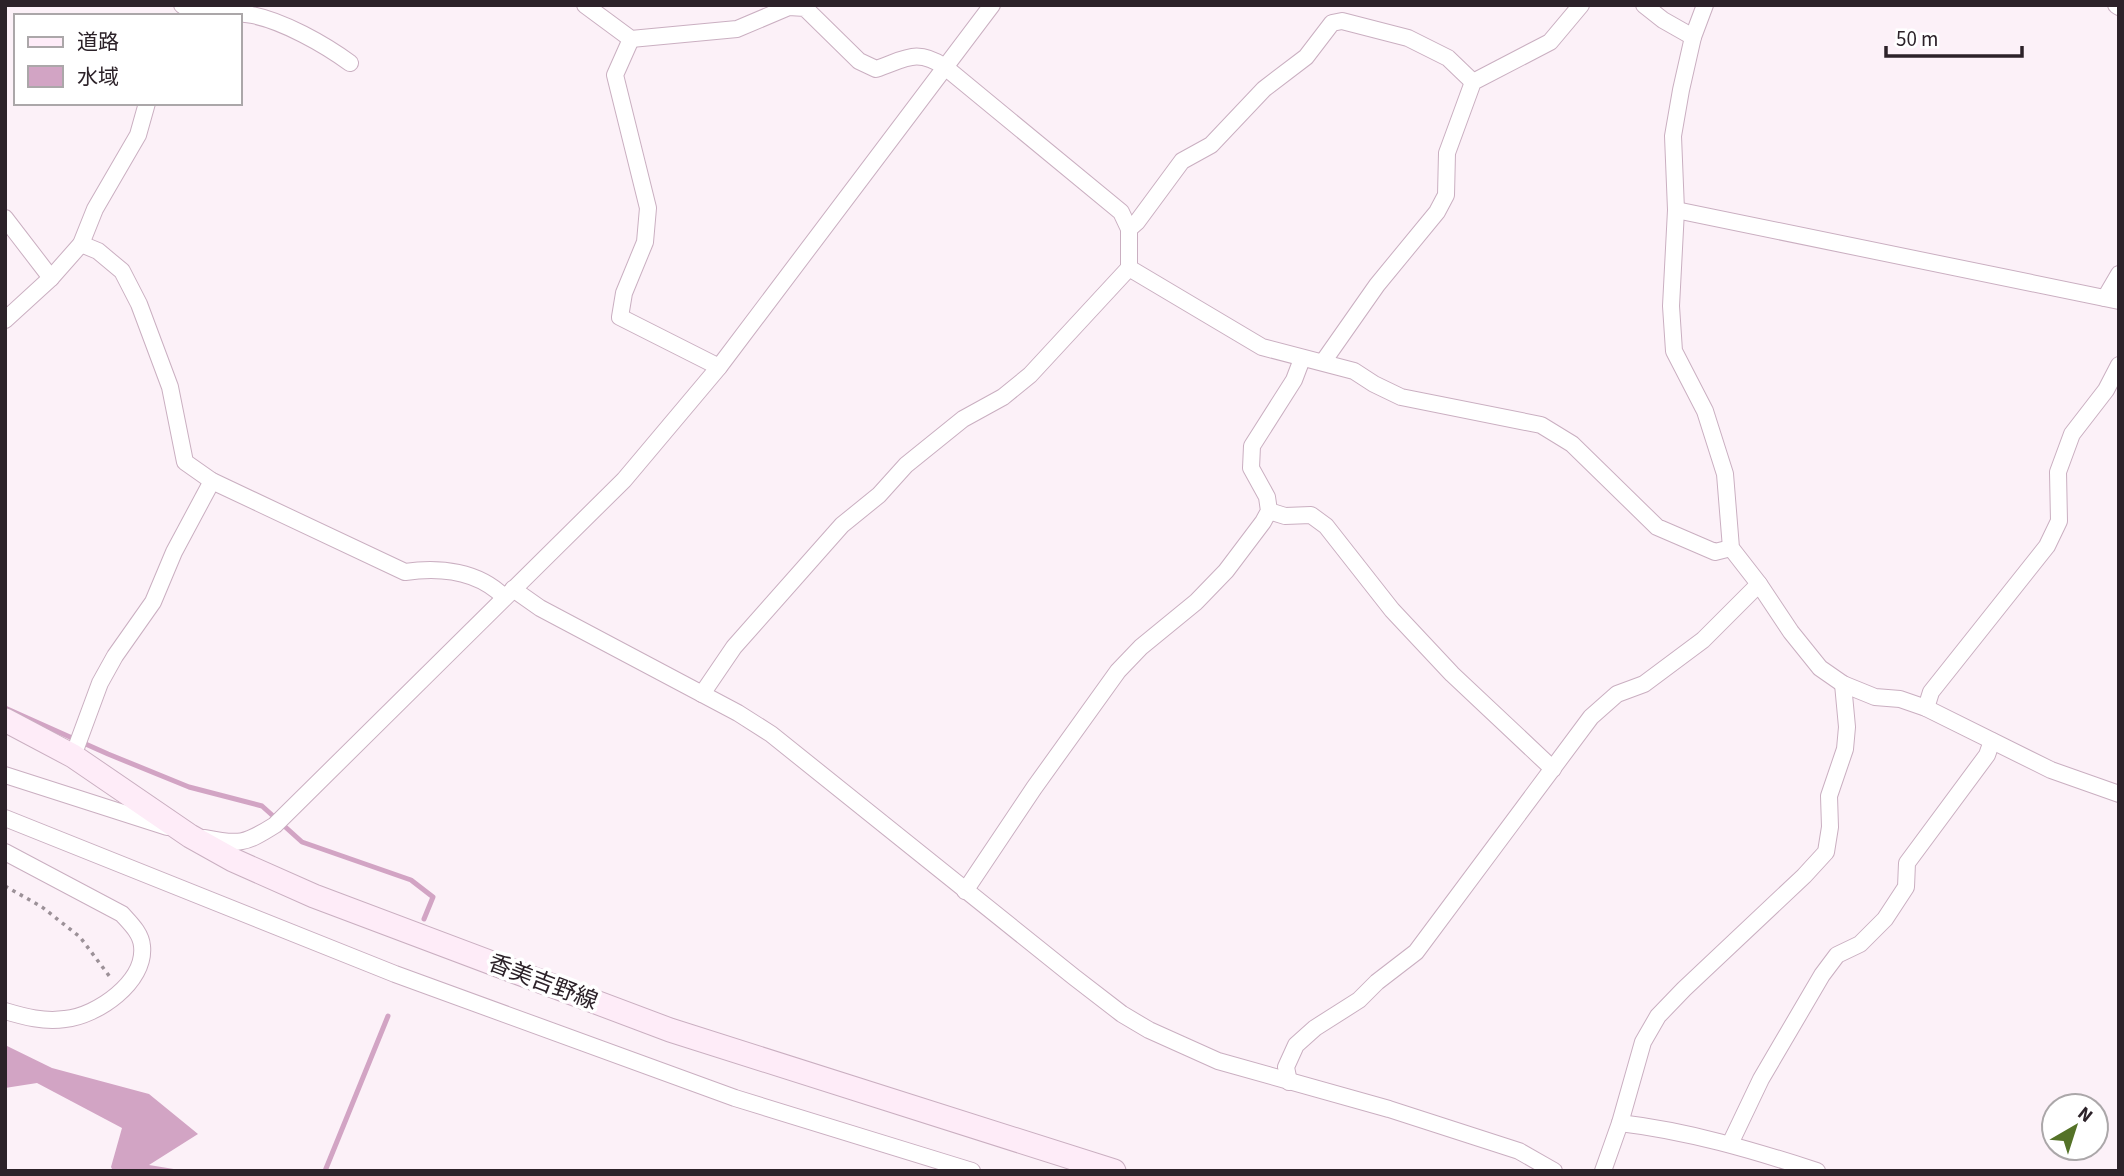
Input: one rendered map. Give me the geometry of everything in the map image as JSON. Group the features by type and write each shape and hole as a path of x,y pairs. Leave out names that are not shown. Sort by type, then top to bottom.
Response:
{"main road":[{"name":"香美吉野線","path":"5,720 77,746 190,836 233,860 314,897 670,1030 1114,1171"}],"street":[{"path":"182,5 203,11 240,14"},
{"path":"585,5 631,39 737,29 789,6 804,8 859,61 876,69 914,56 929,56 1121,212 1129,229 1129,268 1030,375 1003,397 962,418 906,465 878,495 842,525 734,647 702,694"},
{"path":"5,775 190,836 233,844 245,842 280,820 624,481 719,367 992,5"},
{"path":"1323,362 1377,285 1437,212 1446,195 1447,153 1473,82 1550,42 1581,5"},
{"path":"1644,5 1663,20 1693,37"},
{"path":"1705,5 1693,37 1673,136 1676,210 1671,306 1674,351 1705,411 1725,474 1731,548 1820,668 1843,684 1875,697 1900,699 1926,708 2051,770 2119,794"},
{"path":"242,14 281,24 350,63"},
{"path":"1129,229 1182,161 1211,145 1264,89 1306,57 1332,23 1342,21 1408,38 1448,58 1473,82"},
{"path":"631,39 615,75 648,208 645,242 624,293 620,317 719,367"},
{"path":"5,320 51,278 81,244 96,209 138,135 146,105"},
{"path":"1676,210 2112,299 2119,274"},
{"path":"5,219 51,278"},
{"path":"81,244 98,251 122,271 139,304 170,387 185,462 212,481 405,572 425,569 461,572 540,608 738,713 771,734 1122,1014 1150,1030 1218,1062 1389,1109 1519,1151 1554,1171"},
{"path":"1129,268 1262,347 1354,371 1401,397 1541,425 1572,444 1657,527 1715,552 1731,548"},
{"path":"965,891 1034,788 1118,671 1196,602 1226,571 1263,522 1269,511 1267,497 1251,468 1252,446 1294,380 1301,359"},
{"path":"1926,708 1931,692 2047,546 2059,521 2058,472 2072,434 2106,390 2119,365"},
{"path":"77,746 100,683 115,656 153,602 174,552 212,481"},
{"path":"1269,511 1285,516 1311,515 1326,526 1392,611 1452,674 1553,769"},
{"path":"1289,1082 1286,1067 1296,1045 1315,1028 1359,1000 1377,982 1416,952 1591,717 1617,694 1644,684 1703,640 1759,584"},
{"path":"1603,1171 1643,1042 1658,1016 1826,852 1830,827 1829,796 1845,749 1847,727 1843,684"},
{"path":"1730,1144 1761,1079 1822,975 1837,955 1860,944 1885,919 1906,887 1908,863 1987,755 1993,741"},
{"path":"5,818 395,974 735,1098 972,1171"},
{"path":"5,852 122,914 136,930 142,946 137,969 116,998 94,1012 66,1019 38,1020 5,1012"},
{"path":"1620,1123 1662,1128 1730,1144 1817,1171"}],"path":[{"path":"5,886 43,907 80,937 121,991"}],"water":[{"path":"5,1045 52,1068 149,1094 198,1134 149,1165 186,1171 113,1171 111,1167 122,1128 37,1083 5,1088"}],"waterway":[{"path":"5,708 189,787 262,806 302,842 411,880 433,897 424,919"},
{"path":"325,1171 388,1016"}]}
